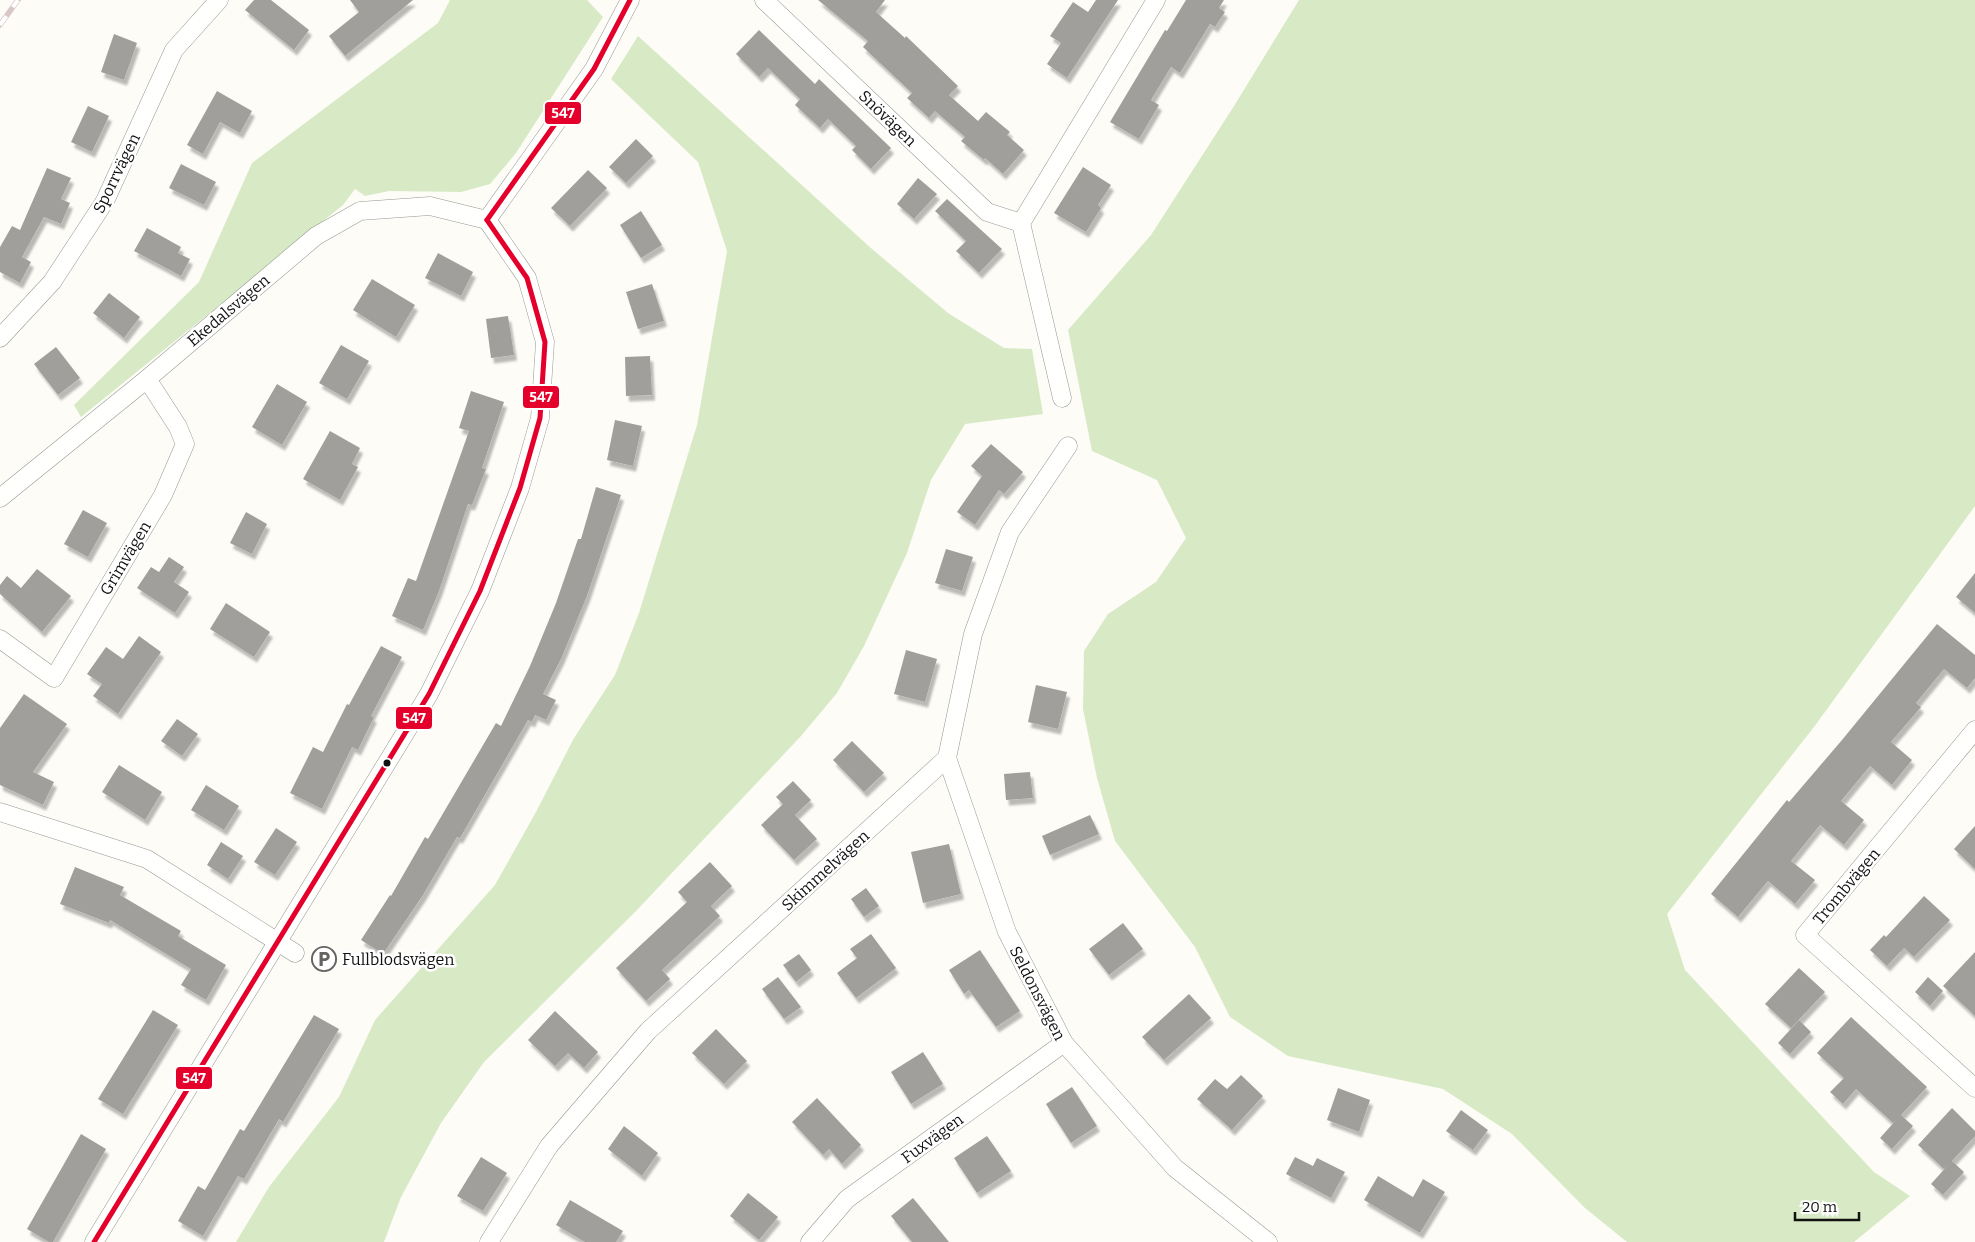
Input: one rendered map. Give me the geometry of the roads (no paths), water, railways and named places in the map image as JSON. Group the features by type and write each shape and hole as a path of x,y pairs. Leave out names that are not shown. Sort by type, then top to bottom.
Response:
{"street":[{"name":"Sporrvägen","path":"0,338 52,282 100,209 174,50 219,0"},
{"path":"94,1242 429,694 480,591 520,488 540,418 545,342 527,278 487,220 594,70 630,0"},
{"name":"Snövägen","path":"764,0 987,212 1020,222"},
{"path":"1062,398 1020,222 1156,0"},
{"name":"Ekedalsvägen","path":"0,498 147,379 316,236 360,211 430,206 487,220"},
{"name":"Grimvägen","path":"0,639 54,678 163,495 185,444 178,427 147,379"},
{"path":"947,758 973,634 1010,532 1068,446"},
{"name":"Trombvägen","path":"1975,730 1805,935 1975,1088"},
{"name":"Seldonsvägen","path":"947,758 1007,932 1064,1044 1176,1168 1268,1242"},
{"name":"Skimmelvägen","path":"489,1242 549,1146 648,1031 947,758"},
{"path":"0,812 147,859 295,953"},
{"name":"Fuxvägen","path":"810,1242 847,1199 1064,1044"}],"railway":[{"path":"0,25 18,0"}],"place":[{"name":"Fullblodsvägen","path":"324,959"}]}
